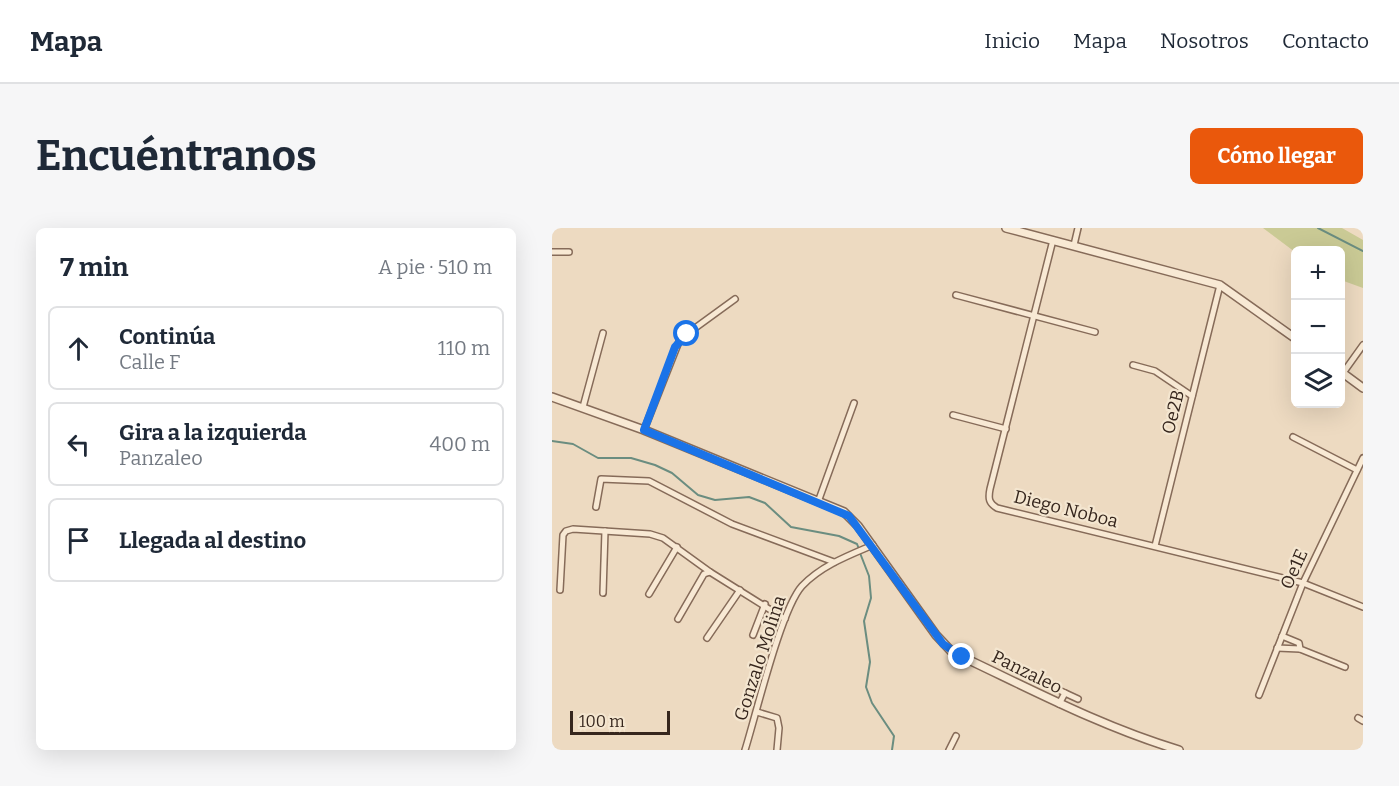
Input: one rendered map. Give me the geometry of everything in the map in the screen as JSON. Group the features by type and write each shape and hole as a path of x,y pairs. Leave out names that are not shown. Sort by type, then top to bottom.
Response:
{"street":[{"path":"1006,228 1220,285 1291,335"},
{"path":"1074,245 1078,228"},
{"name":"Diego Noboa","path":"1053,240 988,495 992,504 997,508 1302,583 1363,607"},
{"path":"552,252 569,252"},
{"name":"Oe2B","path":"1155,546 1220,285"},
{"path":"956,295 1095,332"},
{"path":"644,430 680,339 735,299"},
{"path":"583,407 603,333"},
{"path":"1345,368 1363,345"},
{"path":"1133,365 1155,371 1192,396"},
{"path":"1345,374 1363,388"},
{"name":"Panzaleo","path":"552,397 644,430 849,516 936,635 952,652 1059,704 1134,737 1179,750"},
{"path":"818,502 854,403"},
{"path":"953,415 1006,429"},
{"path":"1293,437 1357,470"},
{"name":"Oe1E","path":"1259,695 1302,583 1363,458"},
{"path":"596,507 601,479 649,482 678,494 732,524 834,562"},
{"path":"560,590 562,543 566,531 650,534 663,538 710,572 765,604 785,619"},
{"path":"603,593 605,531"},
{"name":"Gonzalo Molina","path":"745,750 785,619 800,588 834,562 873,546"},
{"path":"649,594 677,548"},
{"path":"678,619 704,574 710,572"},
{"path":"707,638 740,590"},
{"path":"753,635 765,604"},
{"path":"1282,636 1299,643 1300,649"},
{"path":"1277,648 1300,649 1345,667"},
{"path":"1053,687 1078,699"},
{"path":"1059,704 1065,693"},
{"path":"757,712 777,718 779,728 777,750"},
{"path":"949,750 956,736"}],"green space":[{"path":"1263,228 1342,228 1363,240 1363,288 1345,281 1345,246 1291,246 1291,249"}],"waterway":[{"path":"1318,228 1363,251"},
{"path":"552,441 573,444 598,458 631,458 655,465 672,473 698,495 715,500 749,497 765,503 791,527 839,536 857,544 859,549"},
{"path":"860,553 869,576 871,598 864,621 870,662 866,687 872,703 894,736 892,750"}],"route":[{"path":"687,334 675,347 644,430 749,475 844,512 858,526 943,644 962,657"}]}
